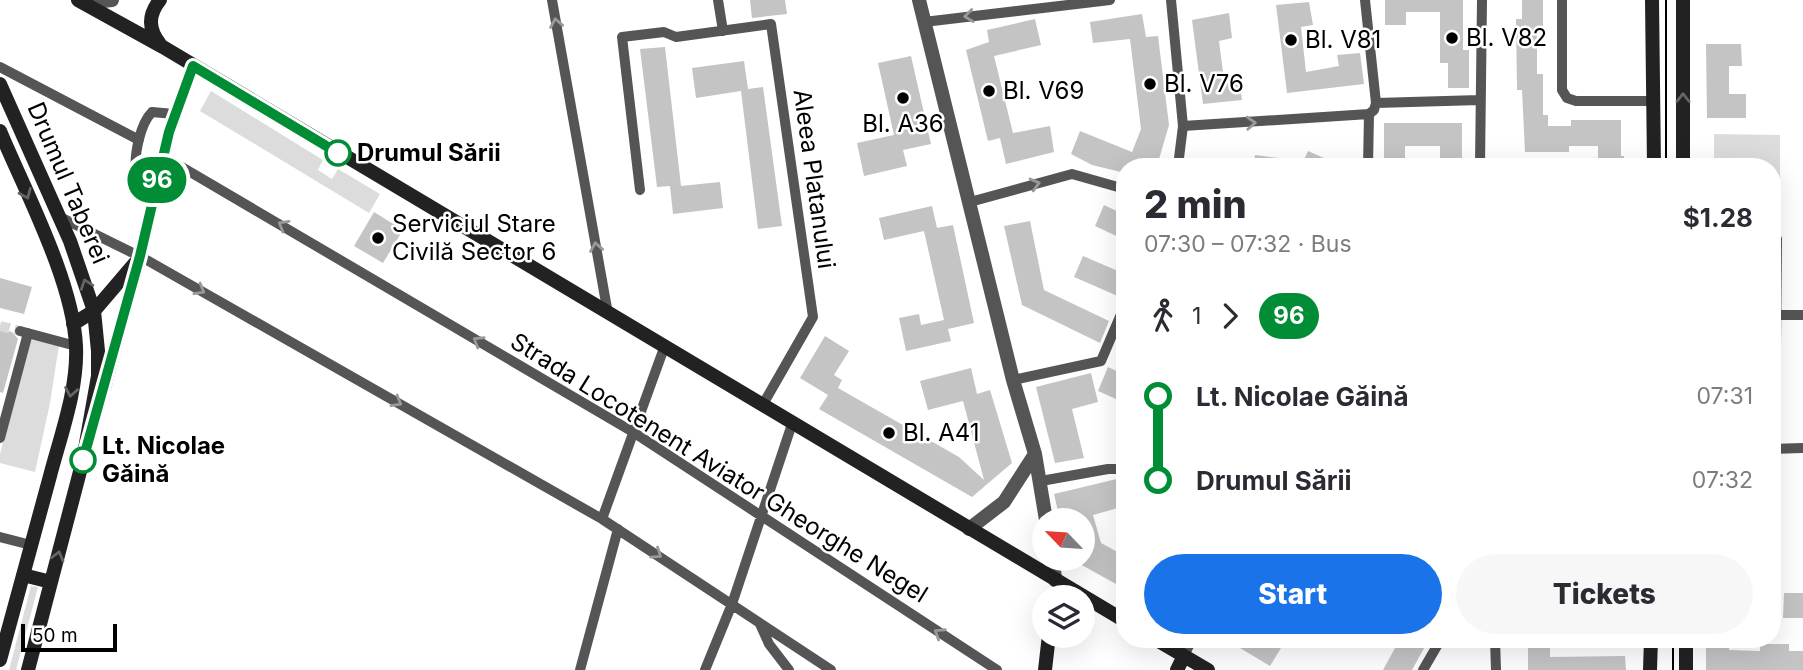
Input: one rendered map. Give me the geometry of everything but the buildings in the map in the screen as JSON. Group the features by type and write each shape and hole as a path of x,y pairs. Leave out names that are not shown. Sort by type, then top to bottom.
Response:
{"main road":[{"path":"160,0 151,14 150,27 163,47"},
{"path":"1652,0 1654,158"},
{"path":"1683,0 1683,158"},
{"path":"81,2 163,47 1116,616"},
{"path":"83,460 140,256 174,114 193,66"},
{"name":"Drumul Taberei","path":"0,84 60,216 94,311 99,376 83,460 29,670"},
{"name":"Drumul Taberei","path":"0,131 55,261 73,324 76,345 68,407 0,660"},
{"path":"73,324 94,311 140,256"},
{"path":"23,575 51,582"},
{"path":"1055,580 1055,585"},
{"path":"1045,670 1048,648"},
{"path":"1170,648 1208,670"},
{"path":"1650,670 1651,648"},
{"path":"1686,648 1686,670"},
{"path":"1177,670 1184,656"}],"street":[{"path":"81,2 112,0"},
{"path":"552,0 608,314"},
{"path":"718,0 723,31"},
{"path":"919,0 1013,380 1035,454 1044,508"},
{"path":"924,22 1110,0"},
{"path":"1171,0 1183,126 1179,158"},
{"path":"1183,126 1369,114 1376,103 1365,0"},
{"path":"1480,158 1482,0"},
{"path":"1562,0 1562,90 1567,98 1576,101 1654,101"},
{"name":"Aleea Platanului","path":"640,190 622,37 664,32 676,37 771,24 813,317 762,406"},
{"path":"0,67 139,140"},
{"path":"1376,103 1480,100"},
{"path":"156,183 144,180 136,171 139,140 152,112 174,114"},
{"path":"1368,158 1369,114"},
{"name":"Strada Locotenent Aviator Gheorghe Negel","path":"163,156 633,432 997,670"},
{"path":"970,202 1072,174 1116,186"},
{"path":"60,216 140,256 602,519 831,670"},
{"path":"1781,315 1803,315"},
{"path":"1013,380 1101,361 1116,326"},
{"path":"0,438 24,332 76,345"},
{"path":"602,519 664,348"},
{"path":"705,670 732,604 792,424"},
{"path":"1781,449 1803,448"},
{"path":"969,529 1004,502 1035,454"},
{"path":"1041,481 1116,469"},
{"path":"580,670 618,529"},
{"path":"0,537 31,545"},
{"path":"1054,571 1055,580"},
{"path":"760,624 769,644 789,670"},
{"path":"1184,656 1188,648"},
{"path":"1423,670 1436,648"},
{"path":"1495,648 1496,670"}],"shaded area":[{"path":"211,91 323,160 318,170 332,179 338,169 380,194 369,213 200,111"},
{"path":"1714,134 1780,135 1780,158 1714,158"},
{"path":"31,338 59,345 35,472 0,463 0,454"},
{"path":"31,586 38,587 16,670 9,670"}],"tunnel":[{"path":"0,326 20,331"}],"tram line":[{"path":"1666,0 1666,158"},
{"path":"1673,648 1673,670"}],"bus line":[{"name":"96","path":"83,460 124,318 169,132 193,66 338,153"}],"place":[{"name":"Bl. V82","path":"1452,38"},
{"name":"Bl. V81","path":"1291,40"},
{"name":"Bl. V76","path":"1150,84"},
{"name":"Bl. V69","path":"989,91"},
{"name":"Bl. A36","path":"903,98"},
{"name":"Drumul Sării","path":"338,153"},
{"name":"Serviciul Stare Civilă Sector 6","path":"378,238"},
{"name":"Bl. A41","path":"889,433"},
{"name":"Lt. Nicolae Găină","path":"83,460"}]}
